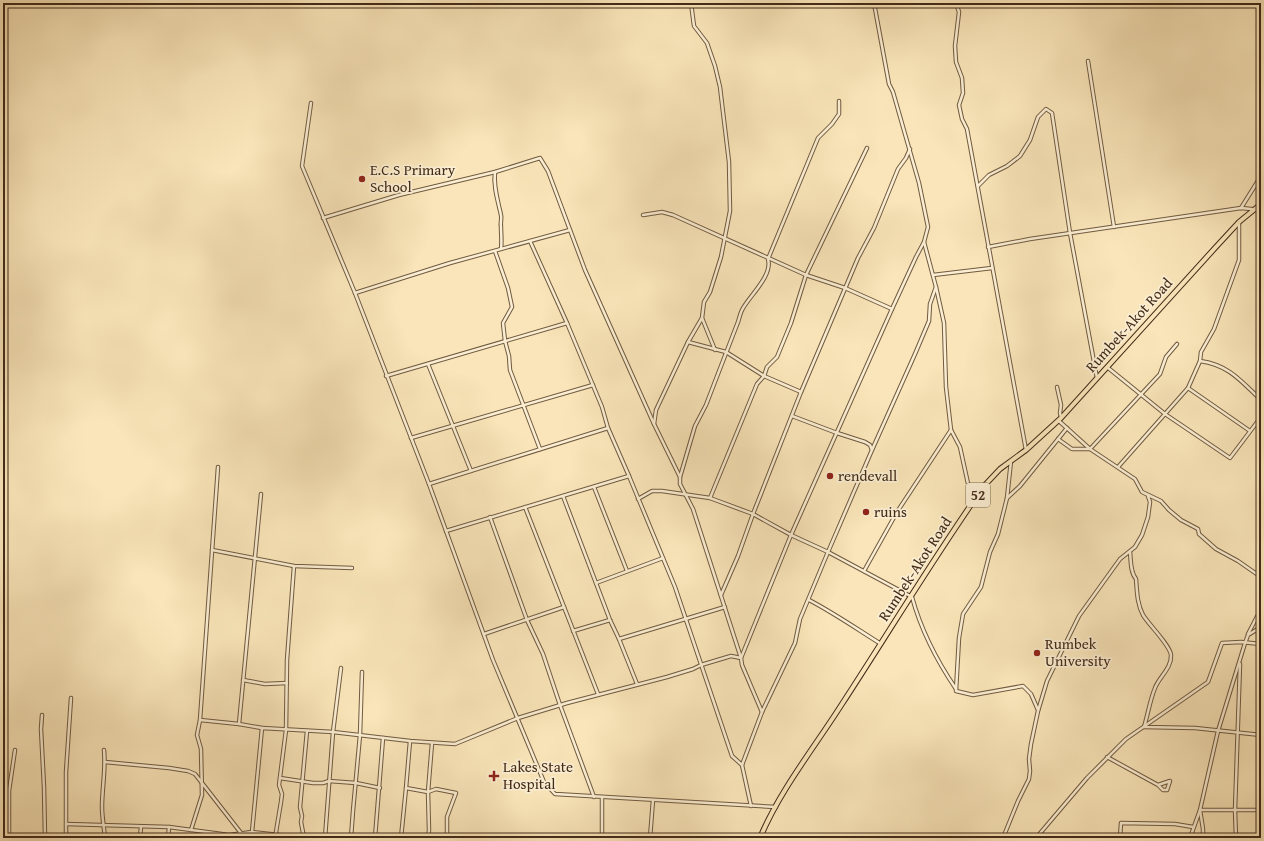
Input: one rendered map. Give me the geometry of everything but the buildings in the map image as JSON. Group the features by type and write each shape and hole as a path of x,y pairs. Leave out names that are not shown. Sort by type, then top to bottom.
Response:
{"main road":[{"name":"Rumbek-Akot Road","path":"760,838 789,784 972,502 990,478 1026,450 1060,419 1239,222 1261,204"}],"street":[{"path":"654,424 656,410 688,342 702,318 704,302 710,292 717,271 730,211 729,169 720,87 707,43 694,26 691,3"},
{"path":"741,658 791,535 892,309 924,242 928,227 910,149 893,92 889,84 874,3"},
{"path":"956,3 959,12 955,46 956,62 962,78 962,93 959,106 962,119 967,128 1026,450"},
{"path":"1088,61 1114,227"},
{"path":"762,712 742,665 693,509 680,484 680,477 695,426 706,405 741,311 762,284 769,263 768,258 818,138 832,124 838,114 840,101"},
{"path":"311,103 302,166 355,293 429,484 484,634 544,782 555,794 776,807"},
{"path":"977,187 988,175 1007,166 1020,156 1030,140 1038,117 1046,109 1052,113 1070,234 1097,378"},
{"path":"710,498 757,384 764,376 767,367 777,357 790,324 806,275 867,148"},
{"path":"721,596 738,556 801,392 858,258 874,228 898,169 906,158 910,149"},
{"path":"323,218 399,196 495,172 540,158 548,171 585,270 654,424 680,477"},
{"path":"495,172 494,177 501,217 501,249"},
{"path":"1241,208 1261,176"},
{"path":"988,247 1241,208 1261,210"},
{"path":"643,215 662,212 673,215 806,275 845,288 892,309"},
{"path":"1118,467 1188,388 1200,361 1200,352 1214,329 1239,260 1239,222"},
{"path":"355,293 450,263 570,230"},
{"path":"530,241 567,323 602,407 608,428 664,558 686,618 732,756 742,765"},
{"path":"924,242 944,323 946,387 950,430 960,447 972,502"},
{"path":"495,251 508,288 512,307 503,323 510,370 540,449"},
{"path":"933,275 992,268"},
{"path":"751,806 742,765 762,712 795,643 800,619 828,552 929,321 930,304 936,287"},
{"path":"702,318 716,350"},
{"path":"386,376 567,323"},
{"path":"688,342 726,352 764,376 801,392"},
{"path":"1058,439 1072,449 1090,449 1160,374 1166,357 1177,344"},
{"path":"1200,361 1219,365 1235,375 1261,400"},
{"path":"428,363 452,426 471,470"},
{"path":"1107,367 1165,414 1230,458 1261,418"},
{"path":"411,438 593,385"},
{"path":"1057,387 1061,405 1060,419 1067,428 1090,449 1134,479 1142,492 1161,501 1182,520 1198,529 1199,534 1216,549 1261,576"},
{"path":"1188,388 1250,431"},
{"path":"792,416 865,442 870,445 872,450"},
{"path":"429,484 608,428"},
{"path":"1007,498 1020,486 1067,428"},
{"path":"864,571 897,512 950,430"},
{"path":"956,689 959,638 963,614 981,587 990,552 998,534 1007,498 1011,461"},
{"path":"191,830 202,795 203,784 201,749 197,735 200,720 218,467"},
{"path":"446,531 629,476"},
{"path":"594,487 627,571"},
{"path":"638,498 652,492 662,491 710,498 753,514 791,535 828,552 912,596 917,616 934,652 956,691 973,695 1023,686 1031,694 1038,711"},
{"path":"239,724 260,494"},
{"path":"563,496 610,620 637,684"},
{"path":"1003,838 1029,779 1031,744 1038,711 1047,681 1079,616 1120,560 1135,547 1142,535 1148,516 1150,502 1148,496"},
{"path":"524,507 598,694"},
{"path":"490,517 527,620 543,654 594,797"},
{"path":"212,550 294,566 352,568"},
{"path":"1130,552 1132,571 1136,579 1139,604 1142,614 1166,644 1171,655 1169,665 1155,687 1144,727"},
{"path":"596,583 664,558"},
{"path":"275,836 282,794 279,785 286,730 287,660 294,566"},
{"path":"809,600 836,614 881,644"},
{"path":"484,634 564,607"},
{"path":"619,639 725,607"},
{"path":"1190,838 1200,810 1218,731 1245,643 1261,609"},
{"path":"573,632 610,620"},
{"path":"1248,635 1261,627"},
{"path":"1036,838 1065,802 1106,757 1126,739 1208,682 1222,643 1241,642 1261,644"},
{"path":"200,720 262,728 333,732 410,741 455,744 518,718 560,705 693,669 701,664 731,656 741,658"},
{"path":"1236,838 1235,810 1240,660"},
{"path":"325,838 333,732 341,668"},
{"path":"351,838 360,735 362,672"},
{"path":"243,680 266,684 287,684"},
{"path":"66,838 66,772 71,698"},
{"path":"42,715 41,729 45,838"},
{"path":"1144,727 1195,728 1238,734 1261,735"},
{"path":"251,838 262,728"},
{"path":"66,824 169,827 229,835 252,832 275,836 305,838 301,822 302,816 300,807 307,731"},
{"path":"375,838 383,738"},
{"path":"401,838 410,741"},
{"path":"428,838 428,792 432,743"},
{"path":"9,838 9,792 15,750"},
{"path":"104,750 105,762 102,785 102,808 105,838"},
{"path":"1106,757 1158,785 1163,790 1167,790 1170,781 1158,785"},
{"path":"105,762 188,771 196,774 241,834"},
{"path":"280,778 303,782 356,783 380,788"},
{"path":"406,788 428,792 436,789 456,793 447,817 447,838"},
{"path":"602,797 602,838"},
{"path":"650,838 653,800"},
{"path":"1200,810 1261,810"},
{"path":"1200,810 1204,829 1204,838"},
{"path":"1120,838 1121,823 1176,824 1193,827"},
{"path":"140,838 141,826"},
{"path":"168,838 169,827"}],"place":[{"name":"E.C.S Primary School","path":"362,179"},
{"name":"rendevall","path":"830,476"},
{"name":"ruins","path":"866,512"},
{"name":"Rumbek University","path":"1037,653"},
{"name":"Lakes State Hospital","path":"494,776"}]}
